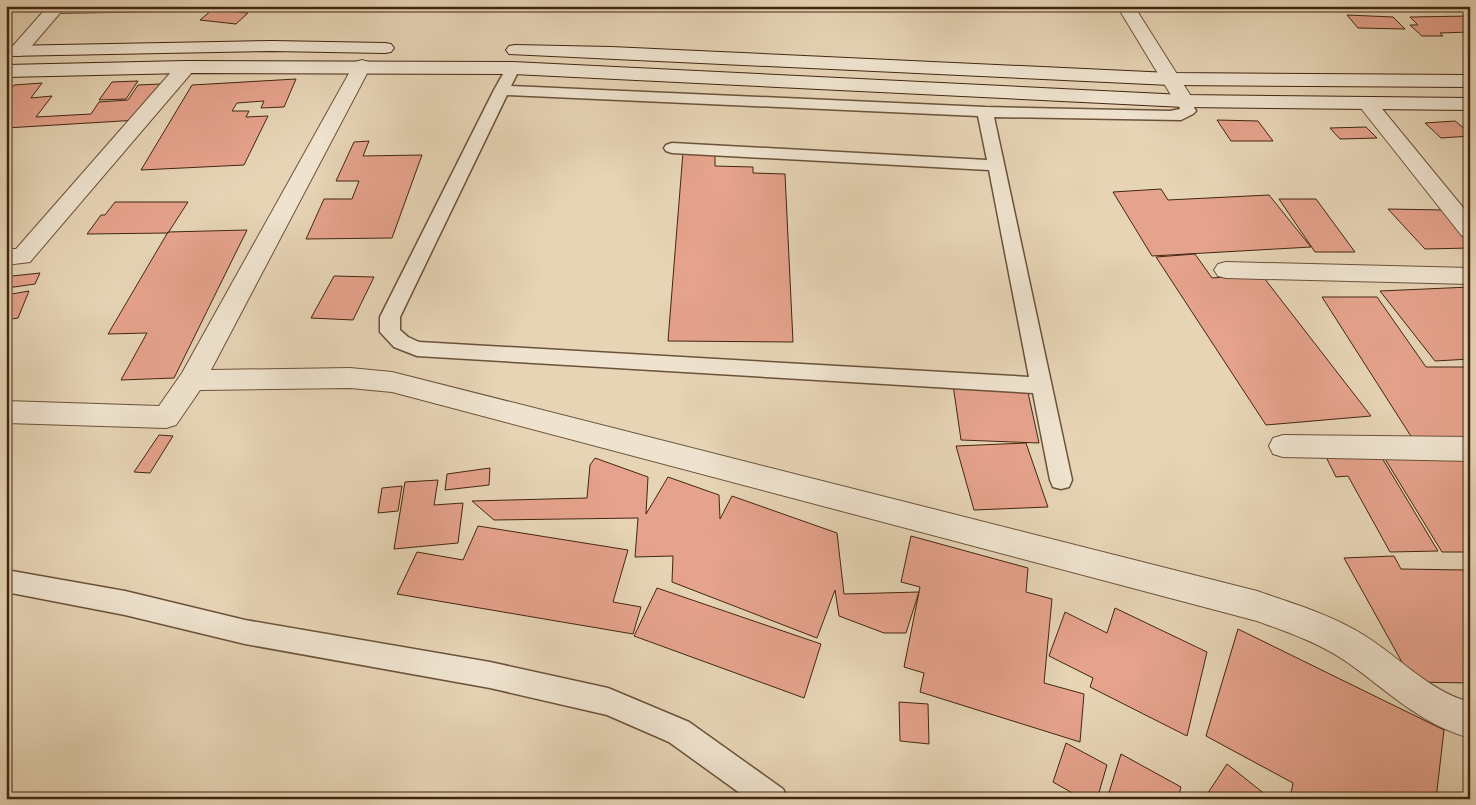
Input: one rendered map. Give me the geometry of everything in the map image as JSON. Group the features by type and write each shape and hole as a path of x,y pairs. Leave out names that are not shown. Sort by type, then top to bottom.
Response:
{"main road":[{"path":"12,51 57,7 168,6"},
{"path":"1125,6 1184,101"},
{"path":"12,51 272,46 407,48"},
{"path":"494,50 611,52 1170,79 1470,81"},
{"path":"6,412 166,417 192,380 362,66"},
{"path":"6,71 186,67 362,66 513,68 1184,101 1470,104"},
{"path":"6,257 22,257 186,67"},
{"path":"1367,103 1470,231"},
{"path":"1226,270 1470,276"},
{"path":"192,380 350,378 399,384 1257,606 1310,625 1355,648 1426,701 1470,720"},
{"path":"1283,446 1470,450"}],"lane":[{"path":"513,68 390,317 390,332 400,342 416,349 1042,386"},
{"path":"502,90 985,112 1170,116 1181,115 1188,111 1184,101"},
{"path":"985,112 1060,480"},
{"path":"672,148 996,164"},
{"path":"6,581 125,603 245,632 490,674 608,702 679,732 773,799"}],"building":[{"path":"212,10 248,13 236,24 200,20"},
{"path":"1347,15 1393,17 1405,29 1358,28"},
{"path":"1470,16 1470,32 1440,33 1443,36 1422,36 1410,25 1418,25 1410,17"},
{"path":"296,79 284,107 261,108 264,101 237,103 232,111 249,111 246,117 268,116 244,165 141,170 192,85"},
{"path":"138,81 126,99 99,100 112,82"},
{"path":"42,83 31,98 52,96 36,117 91,114 99,102 128,100 138,85 160,84 138,120 6,128 6,95 14,85"},
{"path":"1217,120 1258,121 1273,141 1231,141"},
{"path":"1455,121 1470,133 1470,136 1441,138 1425,123"},
{"path":"1366,127 1377,138 1340,139 1330,128"},
{"path":"369,141 363,156 422,155 392,238 306,239 324,199 352,199 359,181 336,181 354,142"},
{"path":"683,152 715,153 715,166 753,167 753,173 785,174 793,342 668,341"},
{"path":"1161,189 1168,200 1269,195 1311,247 1152,256 1113,192"},
{"path":"1279,199 1316,199 1355,252 1315,252"},
{"path":"115,202 188,202 168,233 87,234 101,215 105,215"},
{"path":"1388,209 1444,210 1470,238 1470,248 1425,249"},
{"path":"247,230 174,378 121,380 147,333 108,334 168,232"},
{"path":"1195,254 1212,278 1261,274 1371,416 1266,425 1156,257"},
{"path":"40,273 35,284 7,288 12,276"},
{"path":"334,276 374,277 353,320 311,318"},
{"path":"1470,287 1470,359 1435,361 1380,291"},
{"path":"29,291 18,318 6,320 6,295"},
{"path":"1322,297 1377,297 1426,367 1464,367 1470,375 1470,441 1414,441"},
{"path":"953,385 1027,388 1039,443 961,440"},
{"path":"159,435 173,436 150,473 134,472"},
{"path":"1026,443 1048,507 974,510 956,446"},
{"path":"1379,453 1438,551 1390,552 1348,476 1336,477 1326,457"},
{"path":"1382,454 1470,454 1470,552 1442,552"},
{"path":"595,458 648,477 646,514 668,477 719,495 720,519 732,496 837,533 844,594 919,592 906,633 884,633 839,616 835,590 817,638 672,582 673,556 635,557 638,518 494,520 472,501 587,498 590,465"},
{"path":"490,468 489,485 445,490 447,474"},
{"path":"438,480 434,505 463,503 458,543 394,549 405,482"},
{"path":"402,486 398,511 378,513 382,488"},
{"path":"478,526 628,550 613,602 641,607 633,634 397,594 417,552 463,560"},
{"path":"911,536 1028,568 1026,592 1052,599 1044,683 1084,694 1080,742 920,692 924,673 904,667 920,587 901,582"},
{"path":"1394,556 1401,569 1465,570 1470,578 1470,683 1413,682 1344,558"},
{"path":"657,588 821,644 804,698 634,636"},
{"path":"1115,608 1207,652 1187,736 1090,687 1093,678 1049,656 1065,612 1107,633"},
{"path":"1238,629 1444,730 1436,799 1290,799 1293,783 1206,736"},
{"path":"899,702 928,704 929,744 900,741"},
{"path":"1066,743 1107,765 1097,799 1083,799 1053,782"},
{"path":"1121,754 1181,787 1178,799 1107,799"},
{"path":"1227,764 1271,799 1204,799"}]}
